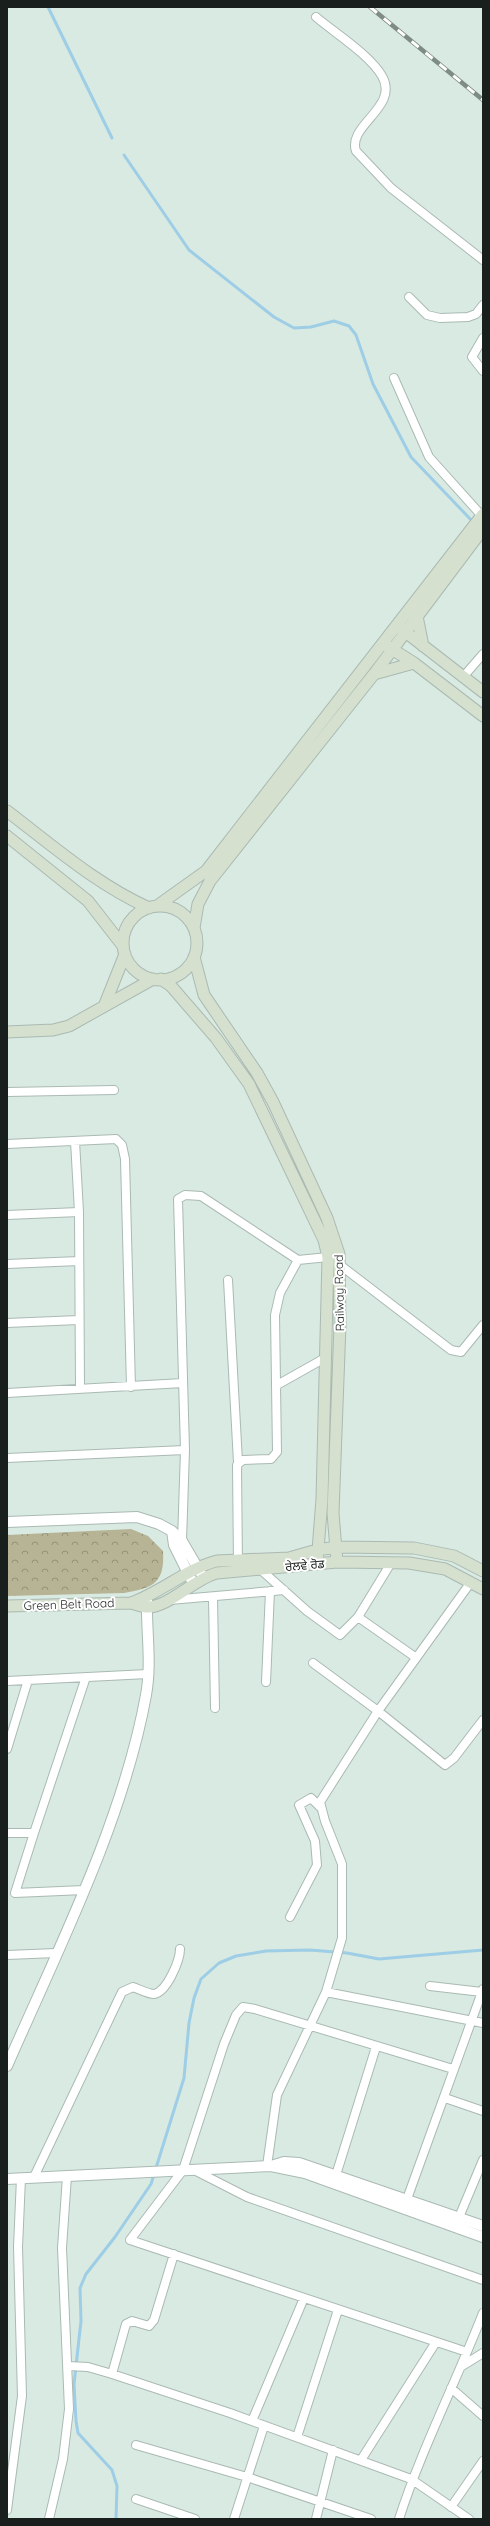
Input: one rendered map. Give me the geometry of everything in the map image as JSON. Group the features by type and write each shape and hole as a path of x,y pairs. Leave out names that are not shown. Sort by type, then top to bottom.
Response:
{"main road":[{"path":"401,629 417,616 471,539 482,520"},
{"path":"105,1004 124,950 126,927 136,914 153,907 206,871 388,646 471,539"},
{"path":"417,616 424,646"},
{"path":"401,629 483,692"},
{"path":"388,646 414,663 483,716"},
{"path":"194,928 198,904 210,881 374,674 388,646"},
{"path":"374,674 414,663"},
{"path":"7,811 78,867 120,895 153,907 177,910 188,918 194,928 197,940 194,957 186,969 172,978 157,979 105,1004 83,1020 69,1026 53,1030 7,1032"},
{"path":"7,836 88,901 124,950 138,972 171,986 216,1038 249,1084 316,1220 328,1257 322,1510 316,1550 317,1564"},
{"name":"Railway Road","path":"194,957 204,995 257,1073 273,1102 327,1218 336,1243 340,1265 340,1325 333,1513 337,1562"},
{"path":"147,1602 187,1573 200,1572 217,1561 289,1558 316,1550 336,1547 414,1548 433,1550 454,1556 483,1571"},
{"name":"ਰੇਲਵੇ ਰੋਡ","path":"147,1602 166,1601 193,1583 200,1572 217,1573 337,1562 409,1563 445,1570 483,1589"},
{"name":"Green Belt Road","path":"7,1606 147,1602"}],"street":[{"path":"316,18 375,67 386,86 385,98 358,135 355,143 356,151 391,188 483,260"},
{"path":"409,297 427,315 440,318 468,317 476,314 483,305"},
{"path":"483,338 472,357 475,363 483,371"},
{"path":"394,378 429,457 482,520"},
{"path":"464,677 483,654"},
{"path":"7,1092 114,1090"},
{"path":"7,1144 116,1138 124,1151 131,1387"},
{"path":"74,1141 79,1212 80,1389"},
{"path":"182,1541 185,1450 176,1204 179,1197 191,1194 200,1196 298,1260 328,1257"},
{"path":"7,1215 79,1212"},
{"path":"238,1462 243,1460 271,1459 276,1456 277,1385 275,1315 280,1293 298,1260"},
{"path":"7,1264 79,1261"},
{"path":"340,1265 451,1350 461,1352 483,1325"},
{"path":"228,1280 238,1462 238,1571"},
{"path":"7,1323 79,1320"},
{"path":"277,1385 325,1358"},
{"path":"7,1393 183,1383"},
{"path":"7,1458 185,1450"},
{"path":"7,1522 137,1517 159,1524 172,1531 182,1541 200,1572"},
{"path":"172,1531 174,1545 193,1583"},
{"path":"260,1569 338,1635 344,1633 358,1617 391,1563"},
{"path":"320,1807 325,1790 378,1711 415,1657 471,1582"},
{"path":"166,1601 284,1590"},
{"path":"266,1682 270,1592"},
{"path":"213,1597 216,1708"},
{"path":"7,2066 84,1890 128,1764 146,1695 148,1674 147,1602"},
{"path":"358,1617 415,1657"},
{"path":"313,1663 378,1711 445,1765 454,1758 483,1720"},
{"path":"7,1681 148,1674"},
{"path":"84,1890 11,1893 34,1833 86,1677"},
{"path":"7,1749 28,1680"},
{"path":"269,2166 277,2096 326,1992 339,1952 342,1864 320,1807 313,1799 305,1801 300,1808 315,1841 317,1865 290,1917"},
{"path":"7,1833 34,1833"},
{"path":"34,2177 122,1992 133,1987 152,1994 162,1990 178,1963 180,1949"},
{"path":"7,1955 56,1953"},
{"path":"407,2199 445,2098 453,2069 482,1991 430,1986"},
{"path":"326,1992 483,2022"},
{"path":"453,2069 376,2047 248,2007 239,2010 224,2044 178,2170 130,2240 467,2352"},
{"path":"336,2175 376,2047"},
{"path":"445,2098 483,2110"},
{"path":"455,2228 483,2160"},
{"path":"7,2178 269,2166 291,2161 460,2216 483,2226"},
{"path":"269,2166 305,2173 483,2237"},
{"path":"194,2170 246,2197 483,2280"},
{"path":"49,2519 63,2459 68,2425 71,2366 62,2248 67,2176"},
{"path":"7,2510 22,2396 18,2247 21,2178"},
{"path":"112,2374 126,2324 132,2321 149,2326 154,2320 174,2254"},
{"path":"252,2421 304,2298"},
{"path":"297,2437 338,2310"},
{"path":"399,2519 411,2479 462,2366 483,2313"},
{"path":"361,2460 436,2342"},
{"path":"462,2366 483,2353"},
{"path":"71,2366 88,2367 112,2374 252,2421 411,2479 469,2519"},
{"path":"451,2388 483,2416"},
{"path":"234,2519 264,2426"},
{"path":"136,2445 247,2477 371,2519"},
{"path":"316,2519 333,2450"},
{"path":"451,2507 483,2461"},
{"path":"136,2499 195,2519"}],"green space":[{"path":"131,1529 148,1536 163,1551 162,1570 159,1577 150,1586 124,1593 7,1596 7,1535"}],"waterway":[{"path":"48,7 112,138"},
{"path":"124,155 189,250 274,317 294,328 311,327 334,321 349,326 356,335 373,384 411,457 474,523"},
{"path":"116,2519 117,2486 112,2470 78,2433 76,2421 74,2384 81,2321 80,2288 86,2274 115,2237 151,2184 184,2078 189,2023 194,1998 201,1979 219,1963 236,1956 266,1951 310,1950 347,1953 379,1959 483,1950"}],"railway":[{"path":"370,7 483,100"}]}
